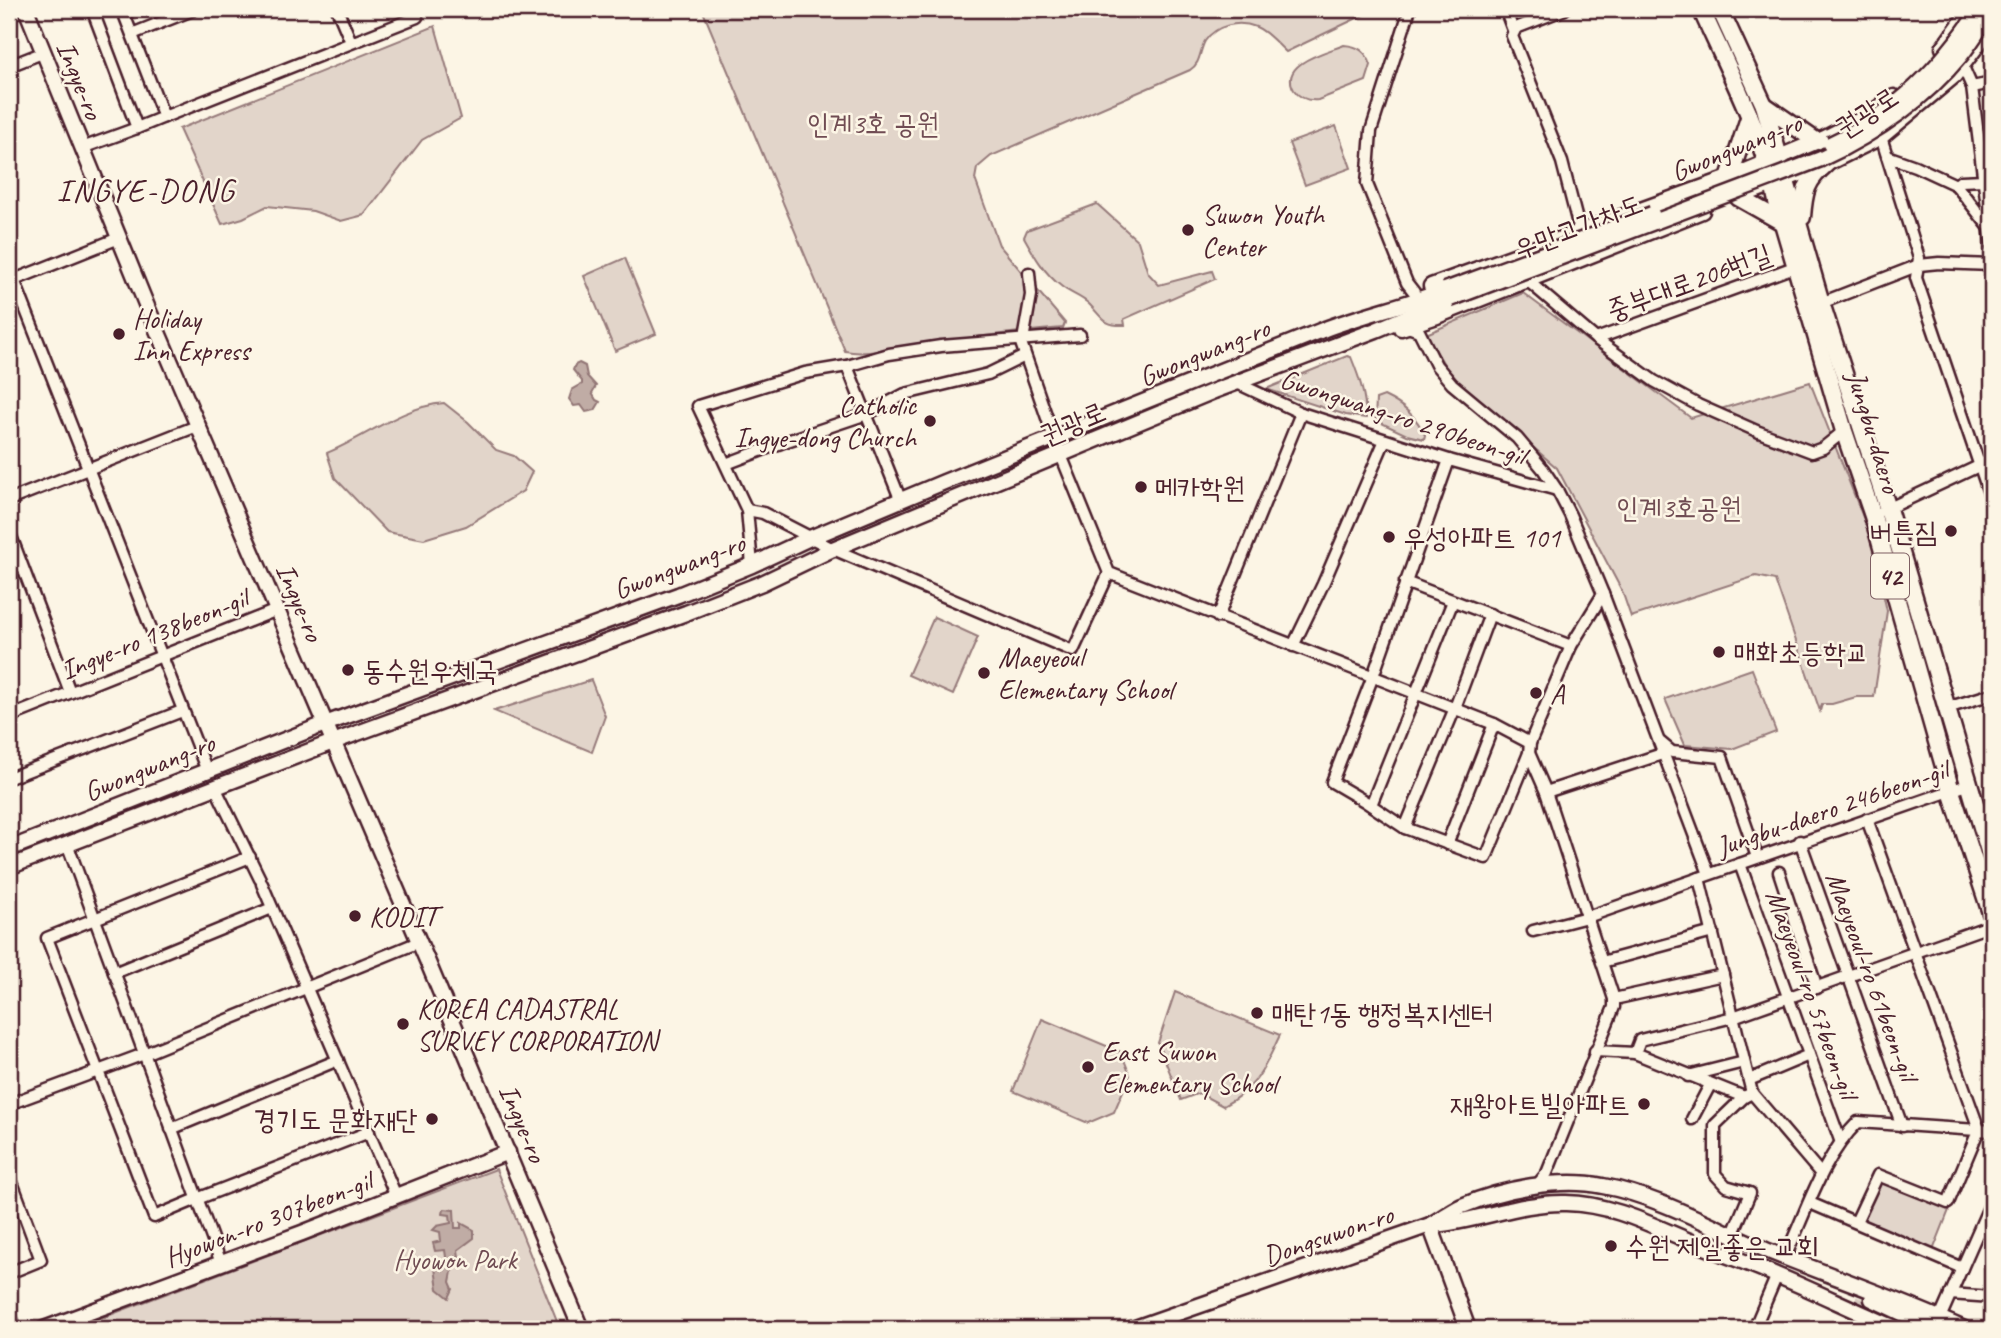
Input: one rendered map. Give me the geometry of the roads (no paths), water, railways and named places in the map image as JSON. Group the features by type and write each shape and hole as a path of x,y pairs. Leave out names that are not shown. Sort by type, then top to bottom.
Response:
{"main road":[{"name":"Jungbu-daero","path":"1702,9 1749,118 1772,159 1801,229 1821,303 1888,509 1992,862"},
{"name":"Jungbu-daero","path":"1720,9 1764,105 1772,159"},
{"path":"1764,105 1816,141"},
{"path":"1729,178 1749,118"},
{"path":"1801,229 1803,198 1808,184 1826,164"},
{"name":"Jungbu-daero","path":"1781,182 1784,223 1844,431 1873,516 1951,791 1992,916"},
{"path":"1738,197 1784,223"}],"street":[{"name":"Ingye-ro","path":"26,9 198,426 582,1329"},
{"path":"31,23 37,9"},
{"path":"92,9 137,128"},
{"path":"122,9 164,117"},
{"path":"132,34 195,9"},
{"path":"337,9 353,41"},
{"path":"82,148 417,17 413,9"},
{"path":"1410,9 1371,131 1367,184 1407,283 1414,292"},
{"path":"1505,9 1513,30 1511,36 1562,162 1580,232"},
{"path":"1513,30 1565,9"},
{"name":"Gwongwang-ro","path":"9,849 325,724 678,595 810,538 1362,316 1414,292 1729,178 1816,141 1864,118 1900,93 1928,66 1972,9"},
{"name":"우만고가차도","path":"1448,295 1837,141 1867,124 1920,84 1952,49 1980,9"},
{"name":"우만고가차도","path":"1448,295 1784,173 1852,144 1894,118 1936,82 1962,54 1992,10"},
{"name":"권광로","path":"1738,197 1826,164 1881,137 1936,93 1991,30"},
{"path":"1947,43 1963,65 1972,87 1987,184 1992,247"},
{"path":"9,66 42,53"},
{"path":"1972,87 1992,83"},
{"path":"1881,137 1919,258 1916,278 1992,502"},
{"path":"1887,156 1956,185 1990,228"},
{"path":"1956,185 1961,181 1987,184"},
{"name":"Gwongwang-ro","path":"1376,330 1408,327 1738,197"},
{"path":"11,281 119,238"},
{"path":"1821,303 1919,265 1939,262 1992,265"},
{"path":"9,267 11,281 206,771"},
{"name":"중부대로206번길","path":"1596,339 1797,267"},
{"path":"1030,273 1031,295 1022,340 1026,356 1054,438 1109,573 1494,724 1530,748 1614,999 1614,1007 1547,1173 1538,1184"},
{"path":"1528,281 1596,339 1669,389 1698,405 1787,443 1817,451 1844,431"},
{"name":"Gwongwang-ro","path":"1362,316 1448,295"},
{"name":"권광로","path":"333,742 762,583 833,549 1061,455 1376,330 1448,295"},
{"name":"Jungbu-daero 246beon-gil","path":"1408,327 1419,331 1436,365 1452,384 1517,438 1544,469 1557,490 1603,594 1661,748 1704,876"},
{"path":"752,565 747,510 698,406 805,373 847,366 889,354 928,348 1080,335"},
{"path":"726,464 867,414 905,394 988,374 1026,356"},
{"path":"847,366 901,501"},
{"name":"Gwongwang-ro 290beon-gil","path":"1237,383 1301,414 1557,490"},
{"path":"1217,617 1301,414"},
{"path":"9,500 198,426"},
{"path":"1293,646 1385,440"},
{"path":"1873,516 1981,465 1992,457"},
{"path":"1449,460 1373,676 1332,782 1405,828 1486,858 1571,646 1603,594"},
{"path":"747,510 772,517 833,549 1073,651 1109,573"},
{"path":"9,531 70,692"},
{"path":"1405,582 1571,646"},
{"path":"1371,805 1453,601"},
{"name":"Ingye-ro 138beon-gil","path":"9,716 277,610"},
{"path":"1405,828 1455,708 1490,614"},
{"path":"1947,708 1992,694"},
{"path":"9,778 182,711"},
{"path":"1447,844 1494,724"},
{"path":"9,867 333,742"},
{"path":"1546,792 1661,748 1672,752 1722,757 1756,857"},
{"name":"Jungbu-daero 246beon-gil","path":"1533,931 1587,917 1970,784"},
{"path":"215,787 250,857 396,1196"},
{"path":"1856,1222 1878,1175 1948,1203 1979,1129 1867,819"},
{"name":"Maeyeoul-ro 61beon-gil","path":"1800,841 1902,1126"},
{"path":"68,846 221,1263"},
{"path":"250,857 47,938 154,1217 369,1132"},
{"name":"Maeyeoul-ro 57beon-gil","path":"1740,864 1840,1140"},
{"path":"1779,872 1817,988"},
{"path":"1704,876 1713,932 1748,1080 1748,1095 1715,1125 1715,1174 1726,1186 1750,1193 1732,1236"},
{"path":"114,973 272,908"},
{"path":"1635,1053 1640,1040 1733,1017 1992,925"},
{"path":"1602,962 1713,932"},
{"path":"9,1104 144,1054 419,942"},
{"path":"1614,999 1723,975"},
{"path":"1595,1051 1635,1053 1710,1085 1748,1095 1821,1174"},
{"path":"1748,1080 1809,1055"},
{"path":"171,1129 338,1060"},
{"path":"1688,1076 1744,1062"},
{"path":"1692,1119 1710,1085"},
{"path":"1785,1257 1821,1174 1840,1140 1858,1122 1992,1131"},
{"name":"Hyowon-ro 307beon-gil","path":"44,1329 508,1152"},
{"path":"9,1174 41,1260 9,1273"},
{"name":"Dongsuwon-ro","path":"1132,1329 1430,1226 1462,1206 1538,1184 1601,1185 1639,1195 1732,1236 1902,1301 1938,1324 1964,1329"},
{"path":"1938,1324 1992,1200"},
{"path":"1468,1329 1430,1226 1460,1223 1542,1203 1600,1206 1649,1222 1898,1329"},
{"path":"1810,1203 1962,1268"},
{"path":"1754,1329 1784,1278"},
{"path":"1950,1294 1992,1297"},
{"path":"9,1312 16,1329"}],"tunnel":[{"path":"1854,1303 1919,1329"}],"place":[{"name":"Suwon Youth Center","path":"1188,230"},
{"name":"Holiday Inn Express","path":"119,334"},
{"name":"Catholic Ingye-dong Church","path":"930,421"},
{"name":"메카학원","path":"1141,487"},
{"name":"버튼짐","path":"1951,531"},
{"name":"우성아파트 101","path":"1389,537"},
{"name":"매화초등학교","path":"1719,652"},
{"name":"동수원우체국","path":"348,670"},
{"name":"Maeyeoul Elementary School","path":"984,673"},
{"name":"A","path":"1536,693"},
{"name":"KODIT","path":"355,916"},
{"name":"매탄1동 행정복지센터","path":"1257,1013"},
{"name":"KOREA CADASTRAL SURVEY CORPORATION","path":"403,1024"},
{"name":"East Suwon Elementary School","path":"1088,1067"},
{"name":"재왕아트빌아파트","path":"1644,1104"},
{"name":"경기도 문화재단","path":"432,1119"},
{"name":"수원 제일좋은 교회","path":"1611,1246"}],"district":[{"name":"INGYE-DONG","path":"146,190"}],"park label":[{"name":"인계3호 공원","path":"873,123"},
{"name":"인계3호공원","path":"1679,507"},
{"name":"Hyowon Park","path":"455,1259"}]}
